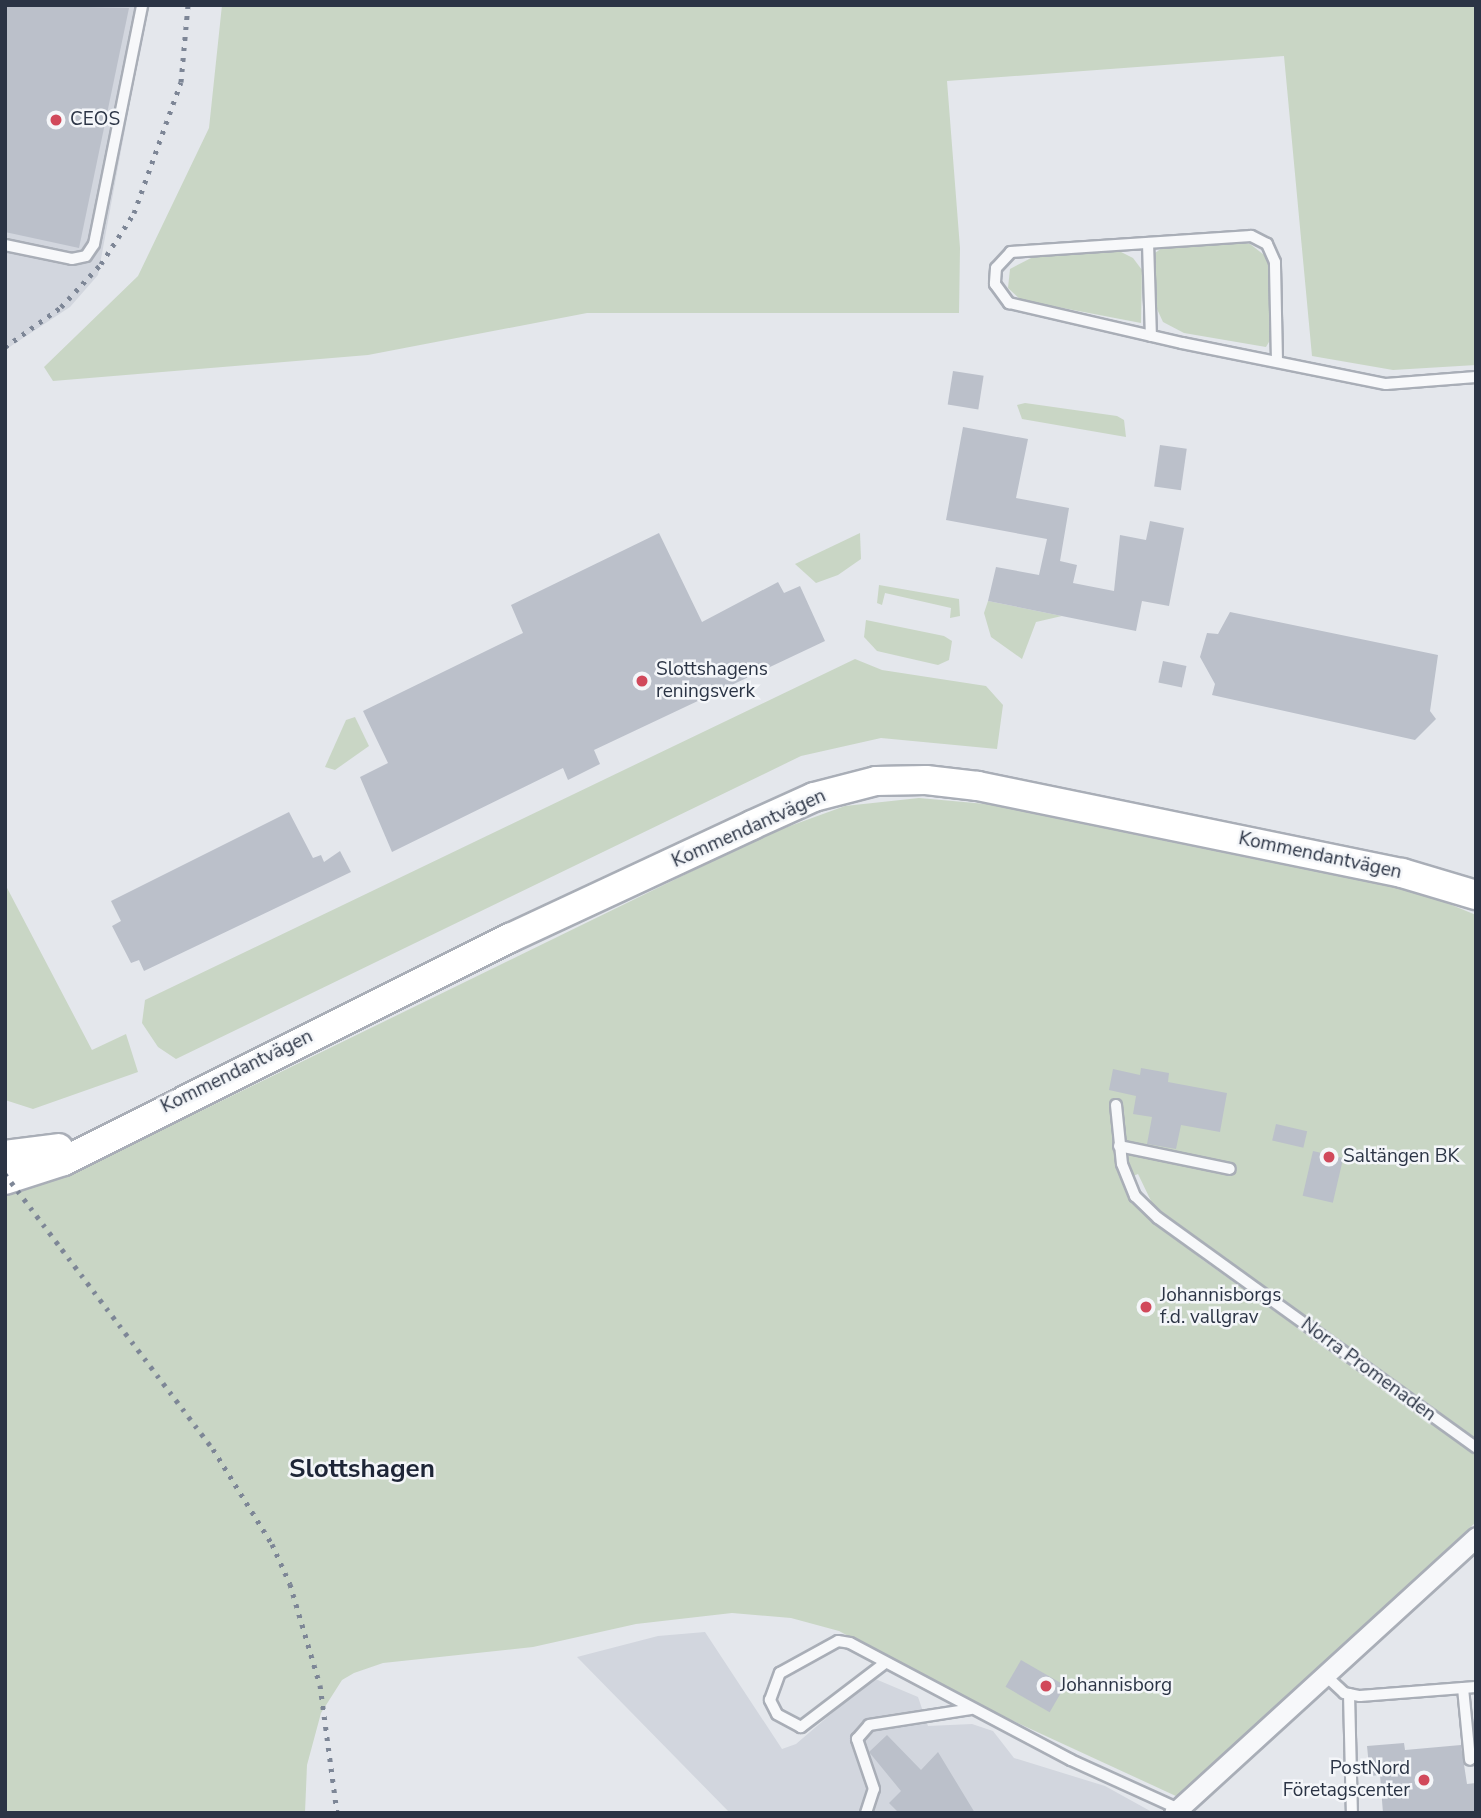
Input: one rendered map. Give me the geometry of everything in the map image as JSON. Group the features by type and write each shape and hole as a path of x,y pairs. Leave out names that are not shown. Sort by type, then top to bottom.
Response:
{"street":[{"name":"Kommendantvägen","path":"5,1180 64,1161 112,1133 752,825 814,797 876,782 926,780 978,786 1402,873 1476,895"},
{"name":"Kommendantvägen","path":"5,1155 40,1153 112,1133"},
{"path":"1176,1811 1476,1536"}],"lane":[{"path":"5,245 72,258 86,256 94,244 142,5"},
{"path":"1277,361 1275,262 1267,244 1251,236 1011,252 996,268 995,284 1009,303 1151,336 1386,384 1476,377"},
{"path":"1148,243 1151,336"},
{"name":"Norra Promenaden","path":"1116,1105 1119,1146 1135,1196 1158,1218 1476,1447"},
{"path":"1119,1146 1230,1169"},
{"path":"885,1663 801,1727 777,1714 770,1700 780,1673 838,1641 885,1663 1176,1811"},
{"path":"1325,1675 1349,1694 1476,1686"},
{"path":"1463,1688 1470,1760"},
{"path":"1349,1694 1352,1813"},
{"path":"866,1813 874,1789 858,1740 869,1725 971,1709"}],"shaded area":[{"name":"CEOS","path":"5,5 148,5 98,275 70,307 5,350"},
{"path":"705,1632 782,1749 796,1744 873,1678 918,1697 928,1726 972,1724 993,1731 1014,1758 1105,1786 1152,1812 730,1813 577,1657 658,1636"}],"green space":[{"path":"222,5 1476,5 1476,365 1393,370 1312,356 1284,56 947,81 960,248 959,313 587,313 368,355 53,381 44,367 138,276 209,128"},
{"path":"1234,241 1250,244 1268,258 1273,335 1266,347 1184,333 1163,322 1157,309 1155,253 1162,248"},
{"path":"1119,251 1133,258 1142,270 1141,323 1021,300 1008,288 1010,269 1033,257"},
{"path":"1025,403 1117,416 1124,420 1126,437 1022,419 1017,405"},
{"path":"860,533 861,559 838,575 816,583 795,564"},
{"path":"879,585 959,599 960,616 950,618 951,608 885,593 882,605 877,603"},
{"path":"988,601 1062,616 1036,622 1022,659 991,637 984,613"},
{"path":"866,620 944,636 952,641 949,660 938,665 877,651 864,637"},
{"path":"855,659 882,670 986,686 1003,705 997,749 881,738 801,756 176,1059 158,1047 142,1023 145,1000"},
{"path":"355,717 369,746 335,770 325,767 346,720"},
{"path":"919,798 986,804 1425,894 1476,915 1476,1440 1172,1220 1152,1203 1138,1174 1121,1181 1133,1199 1200,1258 1476,1455 1476,1522 1178,1797 981,1706 839,1631 791,1618 732,1613 636,1624 533,1647 383,1663 354,1673 342,1680 321,1713 307,1765 305,1813 5,1813 5,1195 162,1130 768,834 845,806"},
{"path":"5,884 92,1050 126,1034 138,1072 33,1109 5,1100"}],"building":[{"name":"CEOS","path":"5,5 129,8 79,248 5,232"},
{"path":"953,371 984,376 978,409 948,405"},
{"path":"963,427 1028,439 1016,498 1069,508 1060,561 1077,565 1073,583 1114,591 1120,535 1146,540 1150,521 1184,528 1169,606 1142,601 1136,631 988,601 996,567 1039,575 1047,539 946,520"},
{"path":"1160,445 1187,449 1181,490 1154,487"},
{"name":"Slottshagens reningsverk","path":"659,533 702,622 778,582 784,593 800,586 825,641 594,750 600,764 568,780 563,768 392,852 360,777 388,763 363,711 523,633 511,605"},
{"path":"1230,612 1438,655 1430,711 1436,719 1415,740 1212,695 1215,684 1200,657 1207,633 1218,634"},
{"path":"1163,661 1186,666 1182,688 1158,683"},
{"path":"289,812 313,858 321,855 324,862 340,851 351,872 144,971 139,960 131,963 112,926 121,921 111,901"},
{"path":"1141,1068 1169,1073 1168,1082 1227,1093 1220,1132 1181,1125 1176,1149 1147,1144 1152,1117 1133,1114 1136,1096 1109,1090 1113,1069 1140,1075"},
{"path":"1276,1124 1307,1131 1303,1148 1272,1141"},
{"name":"Saltängen BK","path":"1313,1151 1343,1158 1333,1203 1303,1196"},
{"name":"Johannisborg","path":"1021,1660 1065,1685 1050,1712 1006,1687"},
{"path":"887,1735 921,1770 938,1752 975,1813 899,1813 889,1803 901,1791 869,1752"},
{"name":"PostNord Företagscenter","path":"1404,1743 1405,1750 1461,1745 1467,1784 1476,1783 1476,1813 1383,1813 1380,1775 1370,1776 1367,1746"}],"railway":[{"path":"5,347 61,307 101,264 134,213 181,82 188,5"},
{"path":"5,1174 213,1449 272,1544 290,1584 320,1685 337,1813"}],"place":[{"name":"CEOS","path":"56,120"},
{"name":"Slottshagens reningsverk","path":"642,681"},
{"name":"Saltängen BK","path":"1329,1157"},
{"name":"Johannisborgs f.d. vallgrav","path":"1146,1307"},
{"name":"Johannisborg","path":"1046,1686"},
{"name":"PostNord Företagscenter","path":"1424,1780"}],"district":[{"name":"Slottshagen","path":"362,1469"}]}
